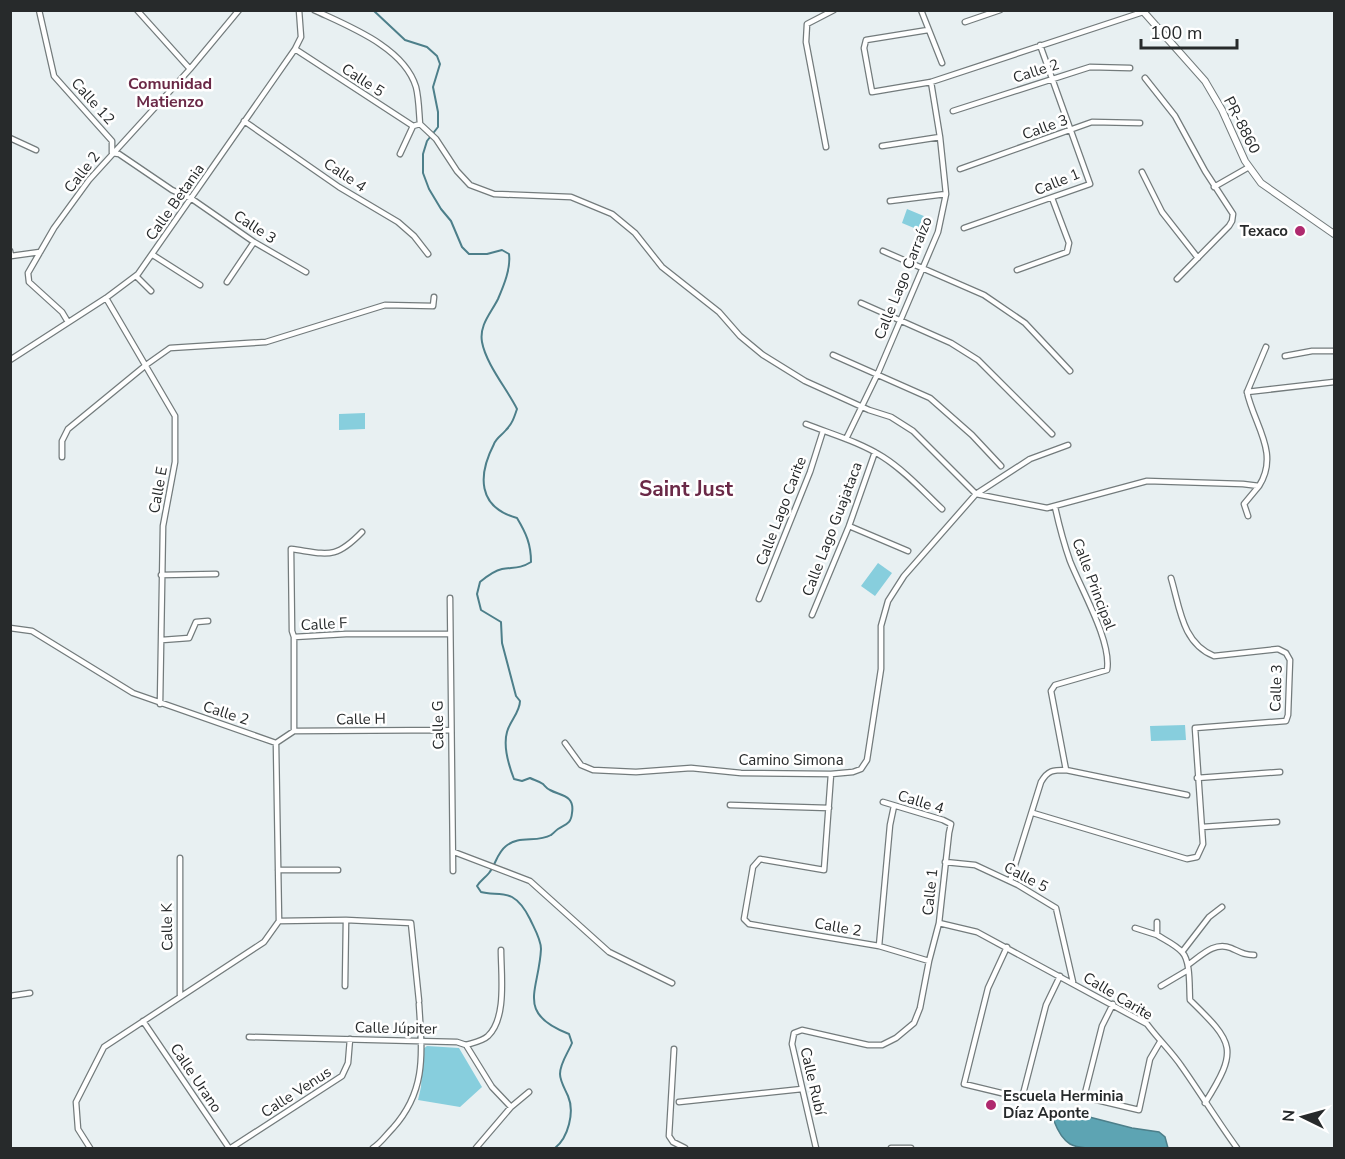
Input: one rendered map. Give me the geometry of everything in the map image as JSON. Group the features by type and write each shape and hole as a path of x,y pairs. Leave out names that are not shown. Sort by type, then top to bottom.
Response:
{"street":[{"name":"Calle 12","path":"39,10 54,76 112,141 112,153"},
{"path":"136,10 190,69"},
{"name":"Calle 2","path":"68,322 62,312 29,282 28,273 89,180 190,69 239,10"},
{"name":"Calle Betania","path":"10,360 136,276 153,255 295,49 301,37 299,10"},
{"path":"314,10 371,39 390,51 404,66 416,86 420,124 435,138 457,171 470,184 494,194 571,197 612,214 635,233 662,267 719,312 740,336 763,355 806,381 862,407 891,417 913,431 976,494 1040,507 1055,507 1147,481 1259,486"},
{"path":"825,147 806,42 807,24 834,10"},
{"path":"921,10 942,63"},
{"path":"964,22 983,13 1000,10"},
{"path":"928,30 871,39 864,43 872,92 931,82 1143,11"},
{"name":"PR-8860","path":"1143,11 1205,81 1250,167 1262,183 1335,234"},
{"name":"Calle 1","path":"964,228 1090,184 1040,45"},
{"name":"Calle 5","path":"295,49 413,126"},
{"name":"Calle 2","path":"953,111 1090,67 1130,68"},
{"path":"1146,78 1175,116 1214,187 1233,214 1232,221 1177,279"},
{"name":"Calle Lago Carraízo","path":"846,439 878,373 938,232 946,194 931,82"},
{"name":"Calle 4","path":"244,122 339,187 398,222 428,254"},
{"name":"Calle 3","path":"960,169 1092,122 1140,123"},
{"path":"400,154 413,126 420,124"},
{"path":"882,146 940,137"},
{"path":"10,138 36,150"},
{"path":"112,153 119,154 172,190 192,199"},
{"path":"1214,187 1250,167"},
{"path":"1142,172 1162,212 1198,258"},
{"path":"890,201 946,194"},
{"path":"1017,270 1067,252 1069,243 1052,198"},
{"name":"Calle 3","path":"192,199 254,242 306,272"},
{"path":"227,282 254,242"},
{"path":"10,251 11,256 40,252"},
{"path":"883,251 984,295 1025,323 1070,371"},
{"path":"153,255 200,285"},
{"path":"136,276 151,291"},
{"path":"62,457 62,441 68,429 170,348 266,342 385,305 433,306 434,297"},
{"name":"Calle E","path":"106,298 176,416 175,462 164,526 161,575 160,704"},
{"path":"861,303 951,343 978,360 1052,434"},
{"path":"1248,516 1244,504 1264,479 1268,464 1264,434 1251,409 1247,392 1266,347"},
{"path":"1285,356 1312,351 1335,351"},
{"path":"832,354 930,398 972,435 1001,466"},
{"path":"1247,392 1335,382"},
{"path":"806,424 874,452 902,471 942,509"},
{"name":"Calle Lago Carite","path":"759,599 810,472 823,431"},
{"name":"Camino Simona","path":"565,743 580,765 593,770 636,772 691,768 741,773 831,774 861,769 867,760 881,669 881,626 888,601 904,576 976,494 1030,459 1068,445"},
{"name":"Calle Lago Guajataca","path":"812,615 849,526 874,452"},
{"name":"Calle Principal","path":"1055,507 1070,560 1098,624 1108,662 1107,670 1055,685 1051,692 1066,770"},
{"path":"849,526 908,551"},
{"path":"294,637 291,549 324,553 342,551 362,532"},
{"path":"161,575 216,574"},
{"name":"Calle 3","path":"1033,813 1187,859 1197,857 1203,844 1195,728 1286,721 1290,660 1286,653 1278,649 1214,656 1204,652 1189,637 1170,578"},
{"name":"Calle G","path":"450,598 453,871"},
{"path":"162,640 189,638 196,622 208,621"},
{"name":"Calle 2","path":"10,628 32,631 133,693 276,743"},
{"name":"Calle F","path":"294,732 294,637 346,634 450,634"},
{"name":"Calle H","path":"294,732 450,730"},
{"path":"90,1149 78,1129 76,1102 104,1047 264,942 279,921 276,743 294,732"},
{"path":"1010,881 1041,782 1046,774 1053,770 1066,770 1187,795"},
{"path":"1197,778 1280,772"},
{"path":"729,805 829,808 831,774"},
{"name":"Calle 4","path":"884,802 951,824"},
{"path":"879,946 890,825 894,806"},
{"name":"Calle 2","path":"829,808 824,870 760,859 753,867 744,919 749,924 879,946 929,961"},
{"path":"1202,827 1277,822"},
{"name":"Calle 1","path":"929,961 939,923 951,824"},
{"path":"454,852 530,881 609,952 672,983"},
{"name":"Calle K","path":"180,858 180,996"},
{"name":"Calle 5","path":"945,862 975,865 1010,881 1056,908 1073,982"},
{"path":"278,870 338,870"},
{"path":"1182,952 1209,917 1222,907"},
{"path":"279,921 346,920 411,923 419,1003 420,1081 406,1114 373,1149"},
{"path":"345,986 346,920"},
{"path":"1157,922 1157,935"},
{"name":"Calle Carite","path":"939,923 977,932 1147,1024 1181,1066 1237,1149"},
{"path":"1135,928 1157,935 1182,952 1188,967 1190,1000 1216,1025 1227,1041 1228,1055 1224,1068 1205,1103"},
{"path":"1161,986 1215,946 1223,945 1242,955 1254,955"},
{"path":"1007,947 988,988 964,1084 1022,1098 1046,1005 1060,975"},
{"path":"501,950 501,1001 498,1019 487,1037 466,1045 492,1087 511,1107"},
{"name":"Calle Rubí","path":"816,1149 792,1044 794,1033 802,1030 868,1045 882,1044 896,1038 914,1023 920,1008 929,961"},
{"path":"10,996 30,993"},
{"path":"1113,1004 1102,1026 1084,1097 1139,1110 1150,1059 1160,1042"},
{"name":"Calle Urano","path":"143,1021 230,1149"},
{"name":"Calle Júpiter","path":"249,1038 457,1041 466,1045"},
{"name":"Calle Venus","path":"230,1149 342,1076 348,1063 350,1039"},
{"path":"674,1049 669,1136 678,1147 685,1149"},
{"path":"679,1102 802,1089"},
{"path":"476,1149 511,1107 529,1092"},
{"path":"891,1149 909,1148"}],"shaded area":[{"path":"907,209 931,219 926,233 902,223"},
{"path":"365,413 365,429 339,430 339,414"},
{"path":"878,563 892,573 875,596 861,586"},
{"path":"1185,725 1186,740 1151,741 1150,726"},
{"path":"427,1046 459,1048 482,1087 460,1107 418,1100 423,1049"},
{"path":"1066,1111 1132,1128 1159,1132 1165,1137 1168,1148 1117,1150 1078,1147 1065,1139 1054,1121 1056,1116"}],"waterway":[{"path":"373,10 405,40 427,47 437,56 440,64 433,87 438,112 438,127 427,141 423,154 423,173 429,189 451,221 462,247 469,254 487,254 502,250 509,254 505,282 486,319 482,330 482,342 488,359 517,409 510,425 495,442 489,456 485,467 484,488 494,506 517,518 529,544 531,562 493,573 480,582 477,594 481,610 501,622 502,643 516,696 520,701 506,738 507,756 514,779 522,781 530,778 540,782 549,790 569,799 572,807 569,822 551,835 540,839 517,841 506,846 489,873 477,886 481,892 512,897 527,913 541,945 534,999 536,1009 552,1026 569,1034 572,1043 560,1070 570,1102 569,1124 564,1138 555,1148"}],"place":[{"name":"Texaco","path":"1300,231"},
{"name":"Escuela Herminia Díaz Aponte","path":"991,1105"}],"district":[{"name":"Comunidad Matienzo","path":"170,93"},
{"name":"Saint Just","path":"686,489"}]}
